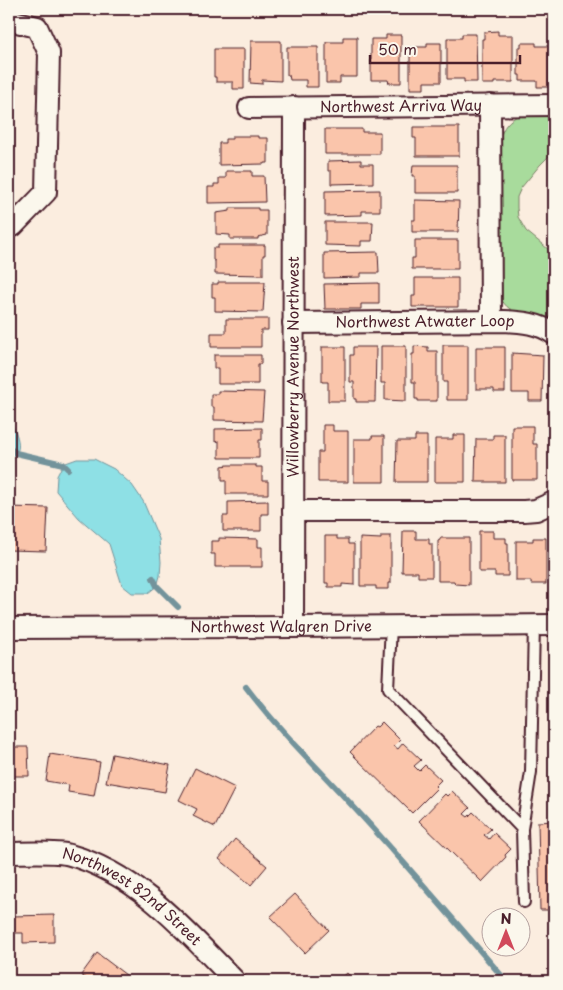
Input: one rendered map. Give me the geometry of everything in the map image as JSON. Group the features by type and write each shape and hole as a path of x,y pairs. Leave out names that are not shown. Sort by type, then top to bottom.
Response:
{"street":[{"path":"9,20 37,27 49,53 46,192 13,226"},
{"path":"490,105 490,321"},
{"name":"Northwest Arriva Way","path":"248,108 554,105"},
{"name":"Willowberry Avenue Northwest","path":"293,627 294,107"},
{"name":"Northwest Atwater Loop","path":"293,323 490,321 532,324 547,329 554,334"},
{"path":"293,511 524,511 536,510 554,502"},
{"name":"Northwest Walgren Drive","path":"9,628 554,624"},
{"name":"Northwest 82nd Street","path":"9,853 68,854 106,869 140,890 178,922 235,981"}],"lane":[{"path":"524,902 522,829 531,772 534,624"},
{"path":"391,625 388,689 522,829"}],"green space":[{"path":"520,115 552,115 554,151 521,188 517,197 517,208 518,217 526,231 554,254 554,323 516,313 501,298 500,139 507,124"}],"water":[{"path":"9,419 18,440 18,446 14,455 9,457"},
{"path":"77,459 94,459 114,469 132,485 143,501 159,539 161,562 157,586 148,593 132,593 122,585 109,544 79,518 56,491 57,476 63,464"}],"building":[{"path":"498,31 498,35 513,35 513,82 482,84 482,39 484,39 484,32"},
{"path":"462,34 476,34 477,82 464,82 464,79 447,79 447,38 462,38"},
{"path":"386,35 401,35 401,83 389,83 388,80 371,80 371,39 386,39"},
{"path":"343,37 357,37 357,77 340,77 340,83 326,83 326,42 343,42"},
{"path":"251,41 281,41 281,81 262,80 262,84 250,83"},
{"path":"427,43 441,43 441,82 424,82 424,89 410,89 410,47 427,47"},
{"path":"521,43 536,43 536,46 549,46 549,87 537,87 537,81 520,81 520,75 518,75 518,47 521,47"},
{"path":"287,47 318,47 318,87 306,87 306,80 290,80 289,75 287,75"},
{"path":"214,49 244,49 244,89 233,89 233,82 216,82 216,77 214,77"},
{"path":"413,127 459,127 459,156 416,156 416,138 413,138"},
{"path":"325,129 362,129 362,132 380,132 380,154 325,154"},
{"path":"232,136 268,138 268,163 219,165 219,143 225,143 225,139 232,139"},
{"path":"361,160 361,164 373,164 373,183 331,184 331,171 328,171 328,161"},
{"path":"413,165 457,165 457,193 415,193 415,176 412,176"},
{"path":"226,171 252,171 252,176 264,176 265,202 208,203 208,187 214,187 214,184 219,184 219,178 226,178"},
{"path":"380,190 380,211 362,211 362,215 325,216 325,191"},
{"path":"415,200 459,201 458,232 412,232 412,220 415,220"},
{"path":"230,208 258,208 258,210 267,210 267,235 258,237 258,239 230,239 230,235 216,234 216,213 230,211"},
{"path":"325,222 373,222 372,241 361,241 361,246 325,245"},
{"path":"415,240 458,240 458,269 412,269 412,258 415,258"},
{"path":"218,245 265,245 263,275 215,274 213,248 218,248"},
{"path":"378,252 379,273 361,273 361,277 324,278 324,253"},
{"path":"415,278 458,278 458,307 412,307 412,296 415,296"},
{"path":"218,282 265,282 263,312 215,311 215,297 212,297 212,284 218,284"},
{"path":"379,283 379,304 361,304 361,309 325,309 324,284"},
{"path":"226,319 268,319 268,330 261,330 261,347 211,347 211,333 226,333"},
{"path":"443,345 468,345 468,400 447,400 447,382 443,382"},
{"path":"381,346 406,346 406,401 385,400 385,383 381,383"},
{"path":"414,346 428,347 428,351 437,351 437,401 418,401 418,399 415,399 415,382 412,382 412,354 414,354"},
{"path":"322,347 345,347 345,401 328,401 328,382 322,382"},
{"path":"353,347 376,347 375,402 356,402 356,399 354,399 354,382 350,382 350,355 353,355"},
{"path":"476,347 505,347 505,392 494,392 494,389 476,389"},
{"path":"512,353 543,355 542,401 529,401 529,393 512,393"},
{"path":"214,355 261,355 261,364 258,364 258,384 218,384 218,368 214,368"},
{"path":"218,391 264,392 262,421 214,420 211,394 218,394"},
{"path":"323,425 333,425 333,431 348,431 348,482 318,482 318,452 323,452"},
{"path":"512,426 533,426 533,444 537,444 537,480 512,480"},
{"path":"262,428 262,440 259,440 259,458 219,458 219,441 215,442 215,429"},
{"path":"453,435 465,435 465,482 435,482 435,439 453,439"},
{"path":"493,435 505,435 505,482 475,482 476,439 493,439"},
{"path":"372,436 384,436 384,482 354,482 354,439 372,439"},
{"path":"415,436 427,436 427,482 396,482 397,441 415,441"},
{"path":"256,465 256,467 262,467 262,481 268,481 268,494 226,494 226,480 222,480 222,466"},
{"path":"268,501 268,514 261,514 261,531 223,531 223,516 228,516 228,502"},
{"path":"9,507 48,508 46,551 9,550"},
{"path":"403,531 416,531 416,539 429,539 429,544 432,544 432,577 418,577 418,572 402,572"},
{"path":"479,531 493,531 493,538 506,538 506,543 508,543 508,576 495,576 495,572 479,572"},
{"path":"325,536 337,536 337,539 348,539 348,544 354,544 354,585 342,584 342,587 328,587 328,583 325,583"},
{"path":"381,536 391,536 391,583 389,583 389,589 376,589 376,586 360,586 360,538 381,539"},
{"path":"219,538 258,539 258,547 262,547 262,567 215,567 215,554 211,554 211,541 219,541"},
{"path":"440,538 469,538 469,585 455,584 454,581 438,581 438,541"},
{"path":"533,538 546,538 546,584 516,581 516,541 533,541"},
{"path":"552,678 554,678 554,811 552,811"},
{"path":"382,722 400,740 394,746 398,749 403,743 421,760 414,766 419,771 425,765 441,780 435,786 437,788 412,813 350,752 375,726 377,727"},
{"path":"9,747 28,747 29,776 9,776"},
{"path":"50,754 100,762 94,796 68,792 69,785 46,781"},
{"path":"112,754 170,765 165,792 106,782"},
{"path":"195,768 235,788 215,827 193,816 197,809 179,800"},
{"path":"452,791 470,808 464,814 468,817 473,812 491,829 484,835 489,839 494,833 511,849 505,855 506,857 482,882 419,821 445,794 447,796"},
{"path":"554,821 554,910 540,910 538,822"},
{"path":"235,839 267,866 251,885 219,859"},
{"path":"295,894 329,930 305,953 270,917"},
{"path":"54,915 54,942 23,943 23,933 12,933 12,916"},
{"path":"97,953 126,975 121,981 90,981 81,975"},
{"path":"347,973 355,981 338,981"}],"waterway":[{"path":"9,448 16,453 63,464 68,469"},
{"path":"153,578 157,586 178,607"},
{"path":"246,687 283,731 408,867 506,981"}]}
